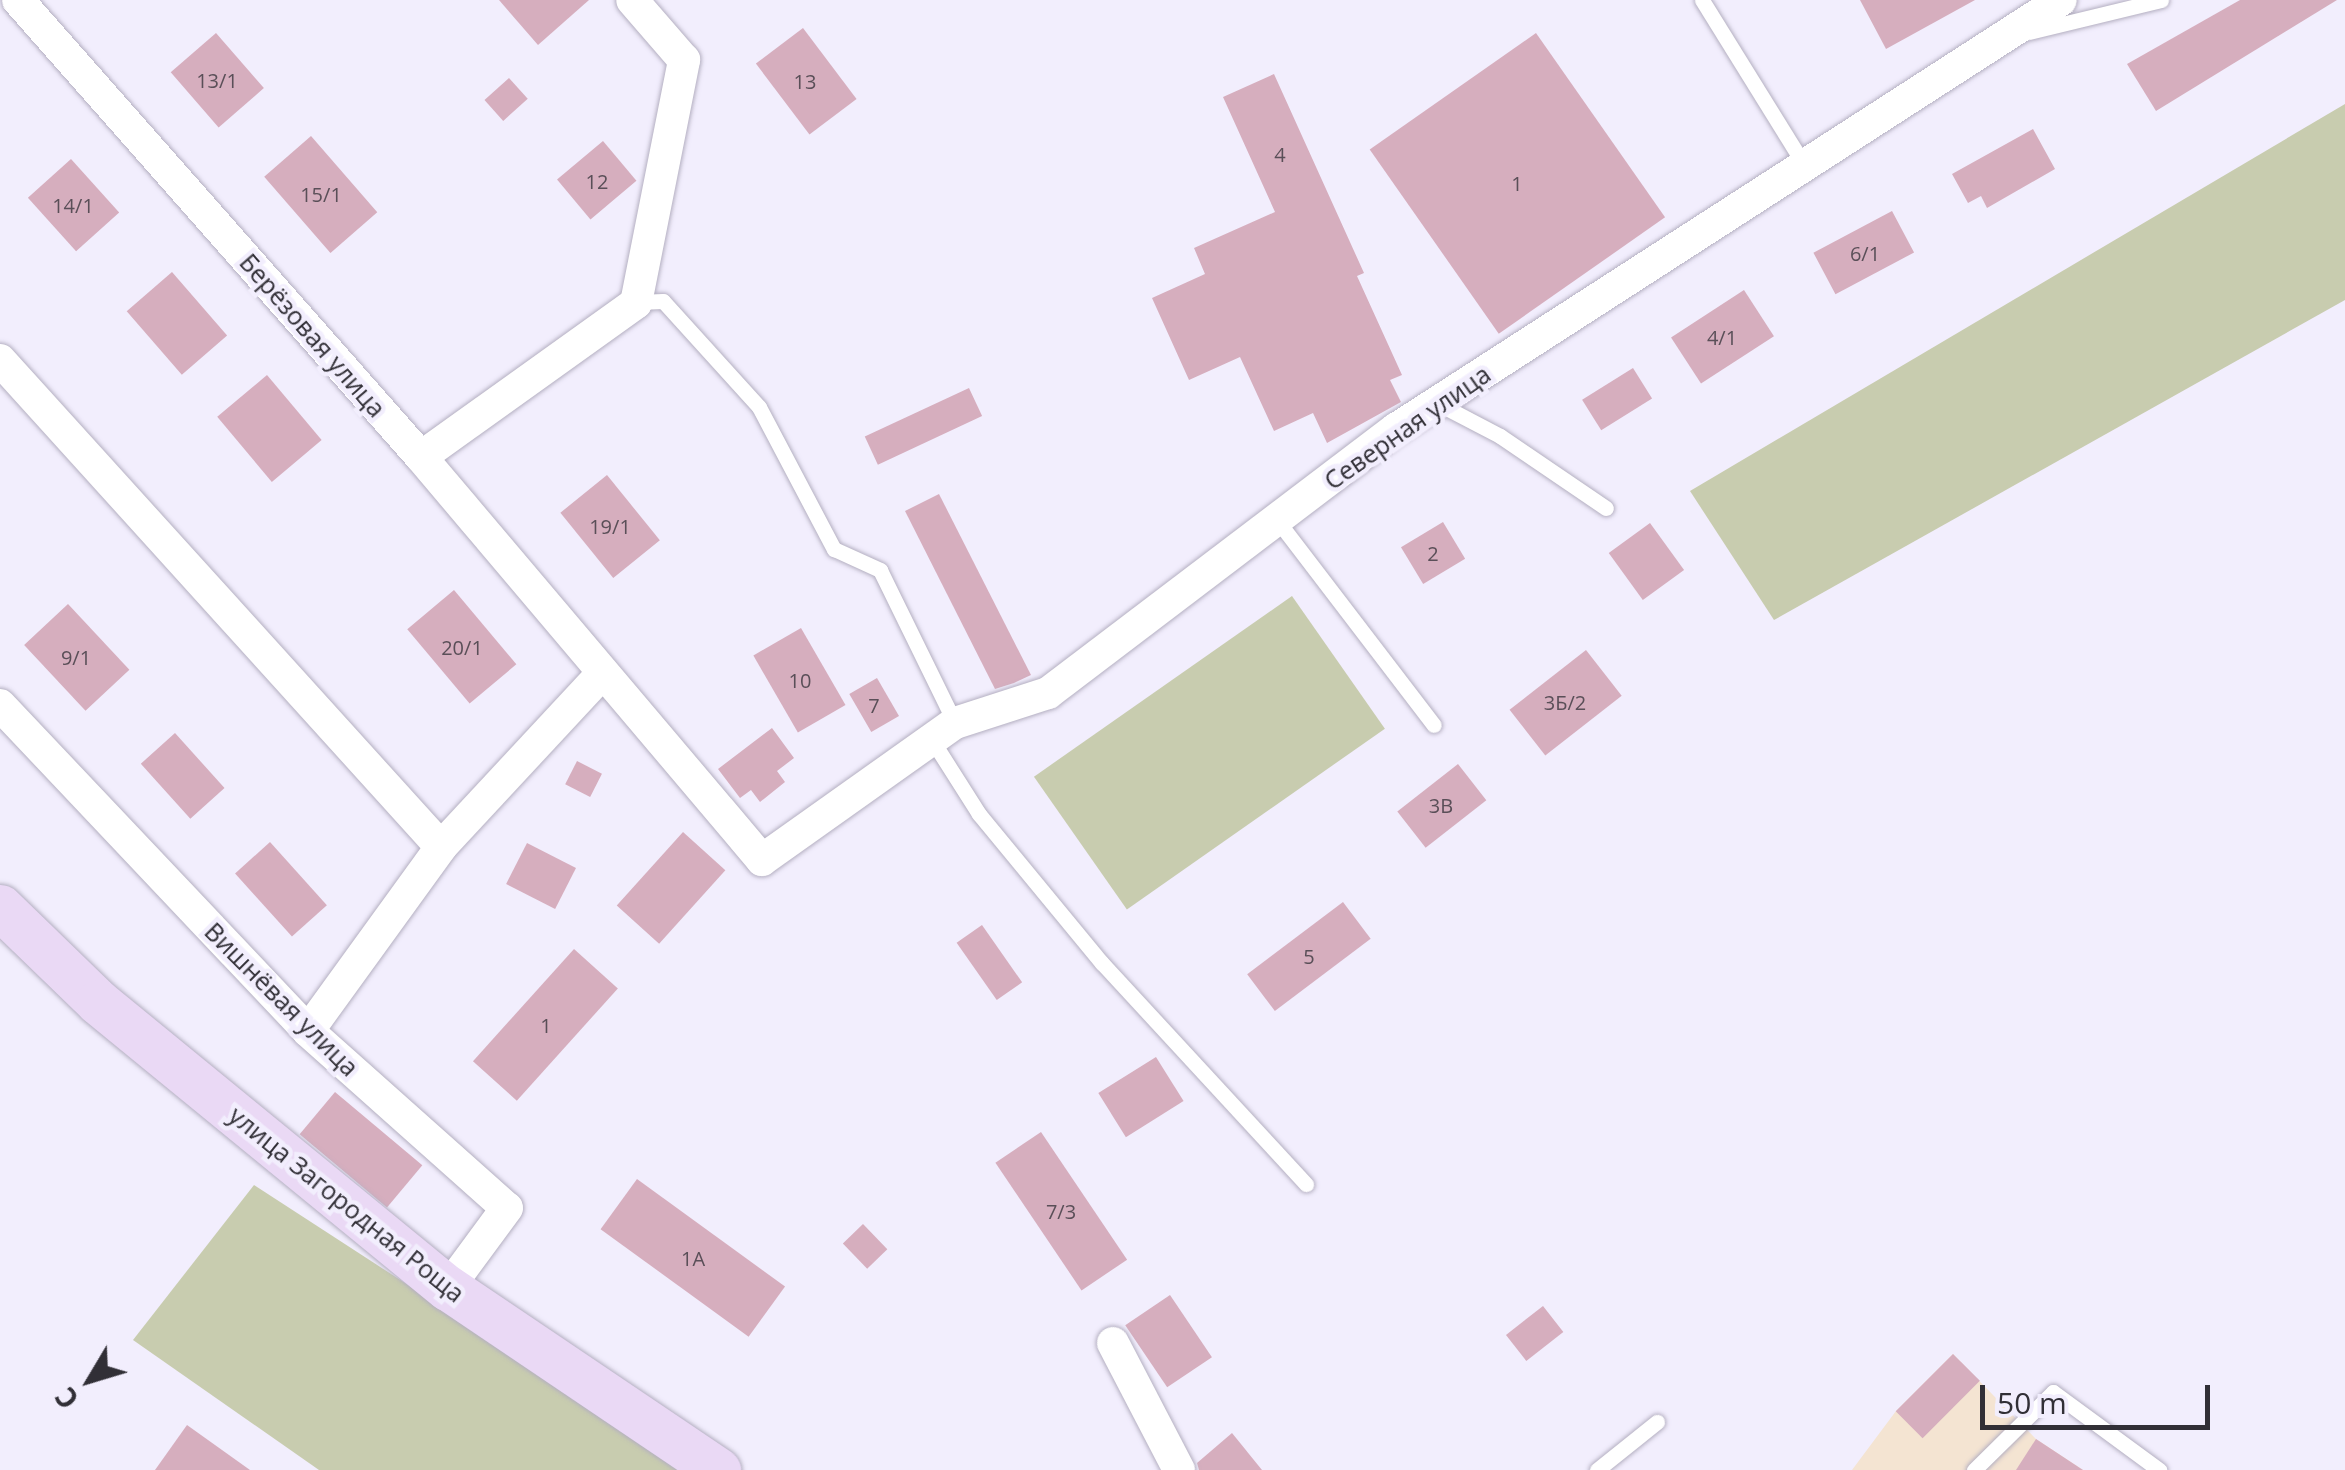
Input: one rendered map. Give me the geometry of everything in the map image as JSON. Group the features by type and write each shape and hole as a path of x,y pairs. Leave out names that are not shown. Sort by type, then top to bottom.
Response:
{"street":[{"name":"Берёзовая улица","path":"18,0 421,457 601,676 762,860"},
{"path":"421,457 636,302 684,60 632,0"},
{"name":"Северная улица","path":"762,860 944,732 1048,694 1437,403 2061,0"},
{"path":"0,360 441,846"},
{"path":"308,1031 441,846 601,676"},
{"name":"Вишнёвая улица","path":"0,705 308,1031 506,1208 448,1288"},
{"name":"улица Загородная Роща","path":"0,906 98,1002 448,1288 718,1470"},
{"path":"1113,1342 1179,1470"}],"lane":[{"path":"1702,0 1804,166"},
{"path":"2002,38 2160,0"},
{"path":"636,302 663,301 759,407 834,548 880,570 979,814 1102,963 1306,1184"},
{"path":"1437,403 1500,436 1606,508"},
{"path":"1277,520 1434,725"},
{"path":"1974,1470 2053,1392 2160,1470"},
{"path":"1597,1470 1657,1422"}],"shaded area":[{"path":"1953,1354 2036,1439 2083,1470 1852,1470 1896,1411"}],"green space":[{"path":"2345,104 2345,300 1774,620 1690,491"},
{"path":"1292,596 1385,729 1127,909 1034,777"},
{"path":"254,1185 693,1470 319,1470 133,1340"}],"building":[{"path":"499,0 589,0 538,45"},
{"path":"1860,0 1975,0 1886,49"},
{"path":"2240,0 2337,0 2156,111 2127,64"},
{"path":"803,28 857,99 809,135 756,64"},
{"path":"216,33 264,88 219,127 171,72"},
{"path":"1536,33 1665,217 1499,334 1370,149"},
{"path":"1274,74 1364,273 1357,276 1402,375 1390,380 1401,402 1327,443 1313,413 1274,431 1240,357 1189,380 1152,298 1205,274 1194,248 1275,212 1223,97"},
{"path":"509,78 528,99 503,121 484,100"},
{"path":"2033,129 2055,169 1987,208 1981,196 1968,203 1952,174"},
{"path":"311,136 377,212 330,253 264,177"},
{"path":"603,141 636,181 590,219 557,180"},
{"path":"71,159 119,213 76,251 28,198"},
{"path":"1892,211 1914,252 1835,294 1813,253"},
{"path":"172,272 227,335 182,375 127,311"},
{"path":"1744,290 1774,336 1701,384 1671,337"},
{"path":"1633,368 1652,399 1601,430 1582,400"},
{"path":"267,375 322,440 272,482 217,417"},
{"path":"969,388 982,416 878,465 865,437"},
{"path":"607,475 660,540 613,578 560,513"},
{"path":"939,494 1031,675 1014,683 995,689 905,511"},
{"path":"1443,522 1465,559 1423,584 1401,547"},
{"path":"1650,523 1684,570 1643,600 1609,553"},
{"path":"454,590 516,664 470,704 407,629"},
{"path":"68,604 129,670 85,711 24,645"},
{"path":"801,628 846,705 798,733 753,656"},
{"path":"1586,650 1622,696 1545,755 1510,710"},
{"path":"877,678 899,716 871,732 849,694"},
{"path":"772,728 794,758 777,771 785,782 760,802 751,790 740,798 718,769"},
{"path":"175,733 225,788 190,819 141,764"},
{"path":"577,761 602,774 590,797 565,784"},
{"path":"1458,764 1486,800 1426,848 1397,811"},
{"path":"683,832 725,870 659,944 617,906"},
{"path":"270,842 327,905 292,937 235,873"},
{"path":"527,843 576,868 555,909 506,884"},
{"path":"1343,902 1371,939 1275,1011 1247,974"},
{"path":"982,925 1022,982 997,1000 957,943"},
{"path":"574,949 618,988 517,1101 473,1061"},
{"path":"1156,1057 1184,1101 1126,1137 1098,1093"},
{"path":"335,1092 422,1165 387,1207 300,1134"},
{"path":"1041,1132 1127,1260 1082,1290 995,1163"},
{"path":"637,1179 785,1287 749,1337 601,1229"},
{"path":"863,1224 887,1249 867,1269 843,1243"},
{"path":"1170,1295 1212,1357 1167,1387 1125,1325"},
{"path":"1543,1306 1563,1332 1526,1361 1506,1335"},
{"path":"1953,1354 1980,1381 1923,1438 1896,1411"},
{"path":"187,1425 250,1470 155,1470"},
{"path":"1232,1433 1262,1470 1199,1470 1197,1463"},
{"path":"2036,1439 2083,1470 2016,1470"}]}
